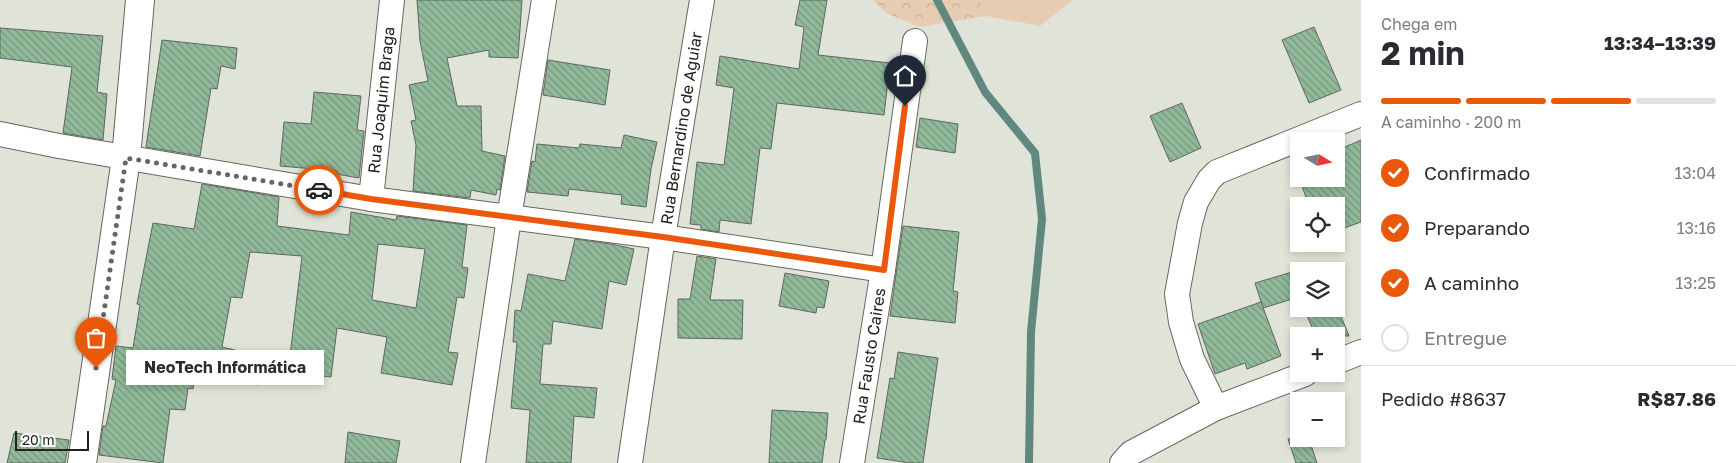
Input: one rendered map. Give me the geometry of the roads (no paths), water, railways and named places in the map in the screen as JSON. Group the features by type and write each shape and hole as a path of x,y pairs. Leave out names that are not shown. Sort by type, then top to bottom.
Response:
{"street":[{"path":"82,463 126,158 140,0"},
{"name":"Rua Joaquim Braga","path":"371,199 392,0"},
{"path":"473,463 508,218 544,0"},
{"name":"Rua Bernardino de Aguiar","path":"630,463 663,237 702,0"},
{"name":"Rua Fausto Caires","path":"852,463 884,270 915,41"},
{"path":"1216,408 1192,359 1177,294 1190,222 1196,202 1209,180 1217,172 1361,114"},
{"path":"0,134 126,158 371,199 663,237 884,270"},
{"path":"1345,358 1361,352"},
{"path":"1122,463 1131,453 1216,408 1290,379"}],"waterway":[{"path":"937,0 985,92 1035,153 1042,219 1031,332 1029,463"}],"place":[{"name":"NeoTech Informática","path":"96,368"}]}
